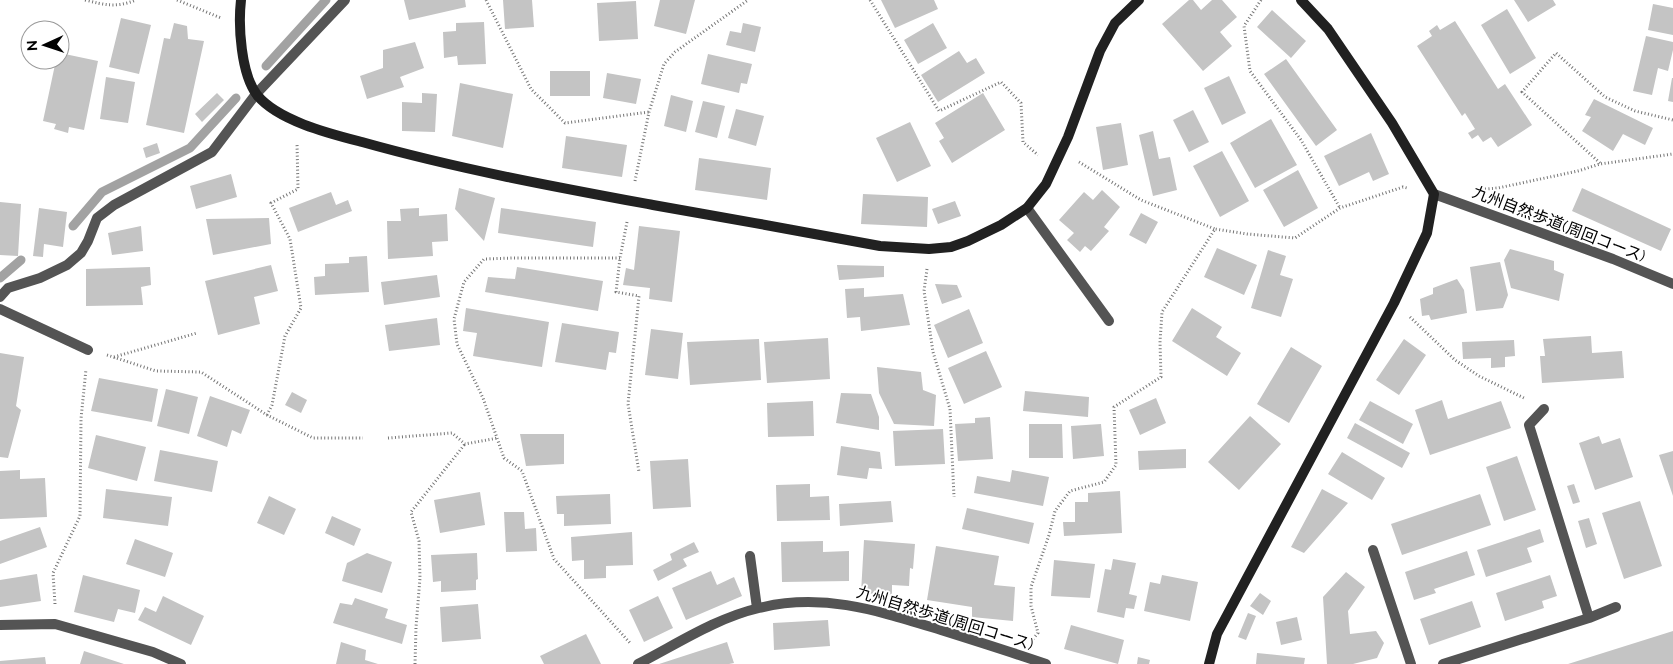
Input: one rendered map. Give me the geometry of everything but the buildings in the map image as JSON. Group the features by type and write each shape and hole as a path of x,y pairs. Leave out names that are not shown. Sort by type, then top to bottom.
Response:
{"street":[{"path":"241,0 240,26 246,69 256,94 269,106 287,117 322,131 407,155 504,177 880,246 929,249 951,247 968,241 1001,225 1027,208 1046,184 1100,51 1115,23 1139,0"},
{"path":"0,297 8,288 40,278 67,265 81,253 97,218 114,205 212,152 256,94 345,0"},
{"path":"1209,664 1217,634 1306,464 1394,303 1427,233 1434,194 1392,123 1334,37 1301,0"},
{"name":"九州自然歩道(周回コース)","path":"1434,194 1613,259 1673,284"},
{"path":"1027,208 1109,322"},
{"path":"0,309 88,350"},
{"path":"1544,409 1529,425 1589,618"},
{"path":"1373,550 1411,664"},
{"path":"750,556 757,608"},
{"name":"九州自然歩道(周回コース)","path":"642,662 722,621 757,608 788,602 817,602 844,604 878,611 1046,664"},
{"path":"1443,664 1589,618 1616,607"},
{"path":"0,624 56,624 153,652 181,664"}],"path":[{"path":"85,0 112,6 124,5 136,0"},
{"path":"177,0 240,26"},
{"path":"486,0 530,89 565,123 649,112"},
{"path":"639,472 628,404 639,296 616,292 620,258 649,112 664,64 675,52 748,0"},
{"path":"870,0 940,111 1001,82 1021,103 1023,142 1053,169"},
{"path":"1261,0 1244,26 1250,72 1300,140 1340,208"},
{"path":"1600,164 1522,92 1556,53 1605,97 1635,111 1673,120"},
{"path":"267,415 272,405 285,336 301,308 290,239 271,203 298,190 297,139 303,124"},
{"path":"1061,151 1141,200 1215,229 1247,234 1295,238 1340,208 1404,187 1434,194"},
{"path":"1480,190 1578,171 1600,164 1673,154"},
{"path":"1018,654 1038,633 1031,606 1031,587 1049,535 1055,511 1070,491 1104,482 1116,465 1114,407 1161,377 1160,342 1162,312 1215,229"},
{"path":"929,249 924,291 933,352 950,409 954,497"},
{"path":"620,258 484,259 464,282 454,319 457,344 483,398 504,458 522,471 554,559 642,662"},
{"path":"1394,303 1455,360 1479,376 1544,409"},
{"path":"114,357 197,333"},
{"path":"56,624 53,574 80,516 81,420 88,350 156,371 201,372 267,415 313,438 363,438"},
{"path":"388,438 452,433 465,444"},
{"path":"415,664 420,578 419,541 411,512 465,444 498,438"}],"waterway":[{"path":"266,66 326,0"},
{"path":"73,226 102,192 190,148 236,98"},
{"path":"0,278 21,260"}]}
